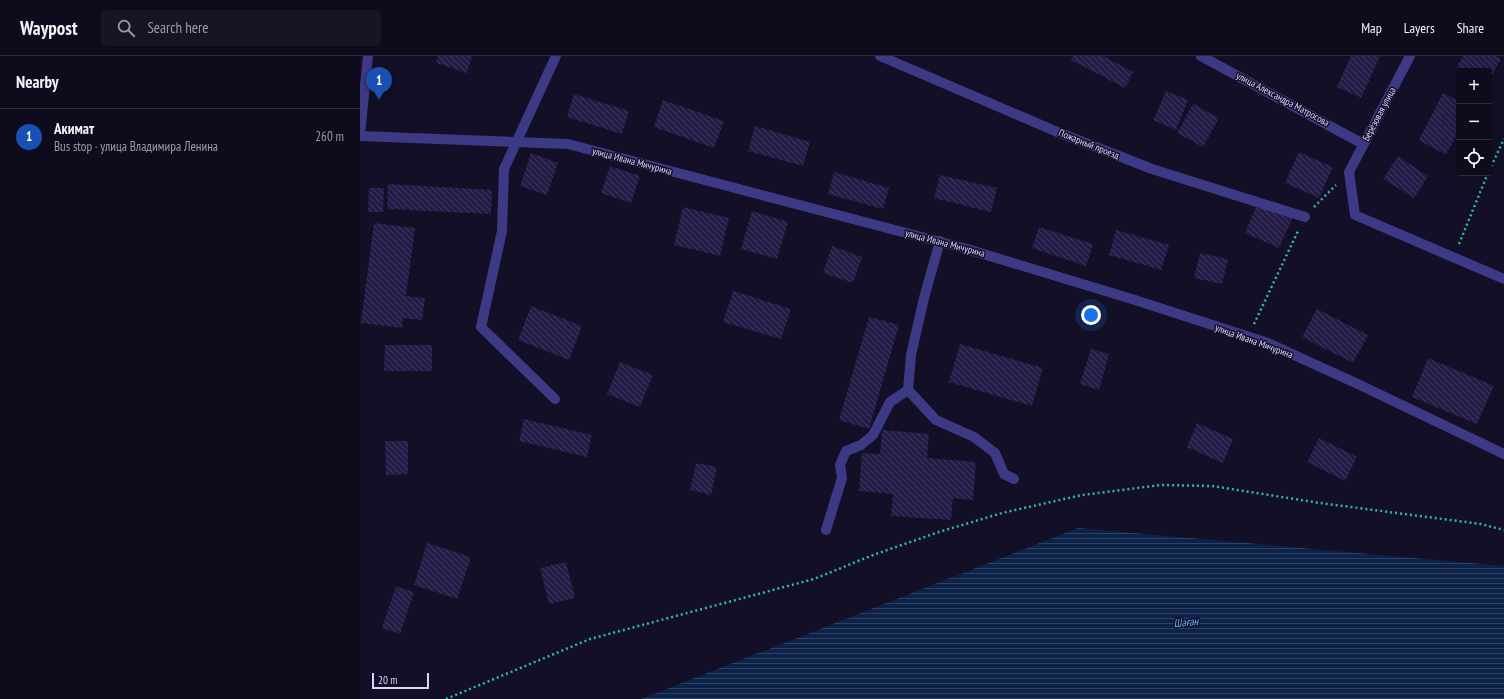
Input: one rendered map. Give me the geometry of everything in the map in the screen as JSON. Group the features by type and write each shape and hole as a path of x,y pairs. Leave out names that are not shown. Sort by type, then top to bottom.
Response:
{"street":[{"path":"360,135 368,56"},
{"path":"555,399 481,327 502,231 504,169 518,142 556,56"},
{"name":"Пожарный проезд","path":"880,56 1055,131 1152,169 1305,217"},
{"name":"улица Александра Матросова","path":"1201,56 1363,144"},
{"name":"Берёзовая улица","path":"1349,172 1410,56"},
{"name":"улица Ивана Мичурина","path":"360,135 568,144 940,241 1135,300 1268,344 1360,385 1504,454"},
{"path":"1349,172 1355,215 1504,279"},
{"path":"940,241 911,355 908,390 936,420 974,437 995,453 1004,474 1014,479"},
{"path":"826,530 842,478 840,465 846,451 861,445 873,435 890,402 908,390"}],"path":[{"path":"1492,165 1504,139"},
{"path":"1248,337 1283,258 1305,217 1349,172"},
{"path":"1453,257 1487,176"},
{"path":"446,699 590,639 814,579 873,555 938,532 1002,513 1082,495 1161,485 1212,486 1320,503 1481,524 1504,530"}],"water":[{"name":"Шаған","path":"1078,528 1504,566 1504,699 641,699"}],"building":[{"path":"438,56 472,56 467,73 436,63"},
{"path":"1073,56 1103,56 1133,72 1125,88 1071,60"},
{"path":"1351,56 1380,56 1361,98 1337,87"},
{"path":"1463,56 1496,56 1501,59 1492,75 1492,68 1457,67"},
{"path":"1166,91 1188,100 1176,130 1153,120"},
{"path":"1443,93 1456,100 1456,136 1446,155 1419,140"},
{"path":"574,94 629,111 622,134 567,117"},
{"path":"663,100 724,121 714,148 654,127"},
{"path":"1193,104 1219,118 1203,147 1177,133"},
{"path":"755,126 810,142 803,166 748,151"},
{"path":"1299,152 1333,167 1319,198 1285,183"},
{"path":"531,153 558,163 547,195 520,186"},
{"path":"1398,156 1428,176 1414,198 1383,179"},
{"path":"610,166 640,176 631,203 601,193"},
{"path":"834,172 889,188 883,209 828,194"},
{"path":"940,175 997,188 991,212 934,198"},
{"path":"388,184 492,190 491,214 387,209"},
{"path":"369,188 384,188 383,212 368,212"},
{"path":"1257,205 1293,217 1279,248 1245,233"},
{"path":"683,207 729,218 720,256 674,245"},
{"path":"752,211 788,222 777,259 741,249"},
{"path":"374,223 415,228 406,296 425,298 422,320 403,318 402,328 361,323"},
{"path":"1039,227 1093,244 1086,266 1032,248"},
{"path":"1116,230 1169,245 1161,270 1109,255"},
{"path":"832,246 862,257 853,283 823,273"},
{"path":"1200,253 1228,259 1222,284 1194,278"},
{"path":"733,291 791,309 781,339 723,322"},
{"path":"531,306 582,326 569,360 518,340"},
{"path":"1317,309 1368,335 1353,363 1302,337"},
{"path":"869,317 899,325 869,429 839,420"},
{"path":"960,344 1043,368 1032,406 949,382"},
{"path":"385,345 432,345 432,371 384,371"},
{"path":"1091,349 1109,354 1099,390 1080,384"},
{"path":"1428,358 1494,386 1477,424 1412,397"},
{"path":"620,362 653,375 640,407 607,394"},
{"path":"524,419 592,435 587,457 519,441"},
{"path":"1197,423 1233,439 1223,463 1187,447"},
{"path":"882,430 929,434 927,458 976,462 973,500 953,498 951,520 891,516 893,494 859,491 862,453 880,454"},
{"path":"1319,438 1357,457 1345,481 1307,462"},
{"path":"385,441 408,441 408,474 386,475"},
{"path":"696,463 717,467 711,495 690,490"},
{"path":"427,543 471,557 457,599 414,585"},
{"path":"566,562 575,598 549,604 540,568"},
{"path":"396,586 414,592 400,634 382,628"}],"place":[{"name":"Акимат","path":"379,100"}]}
